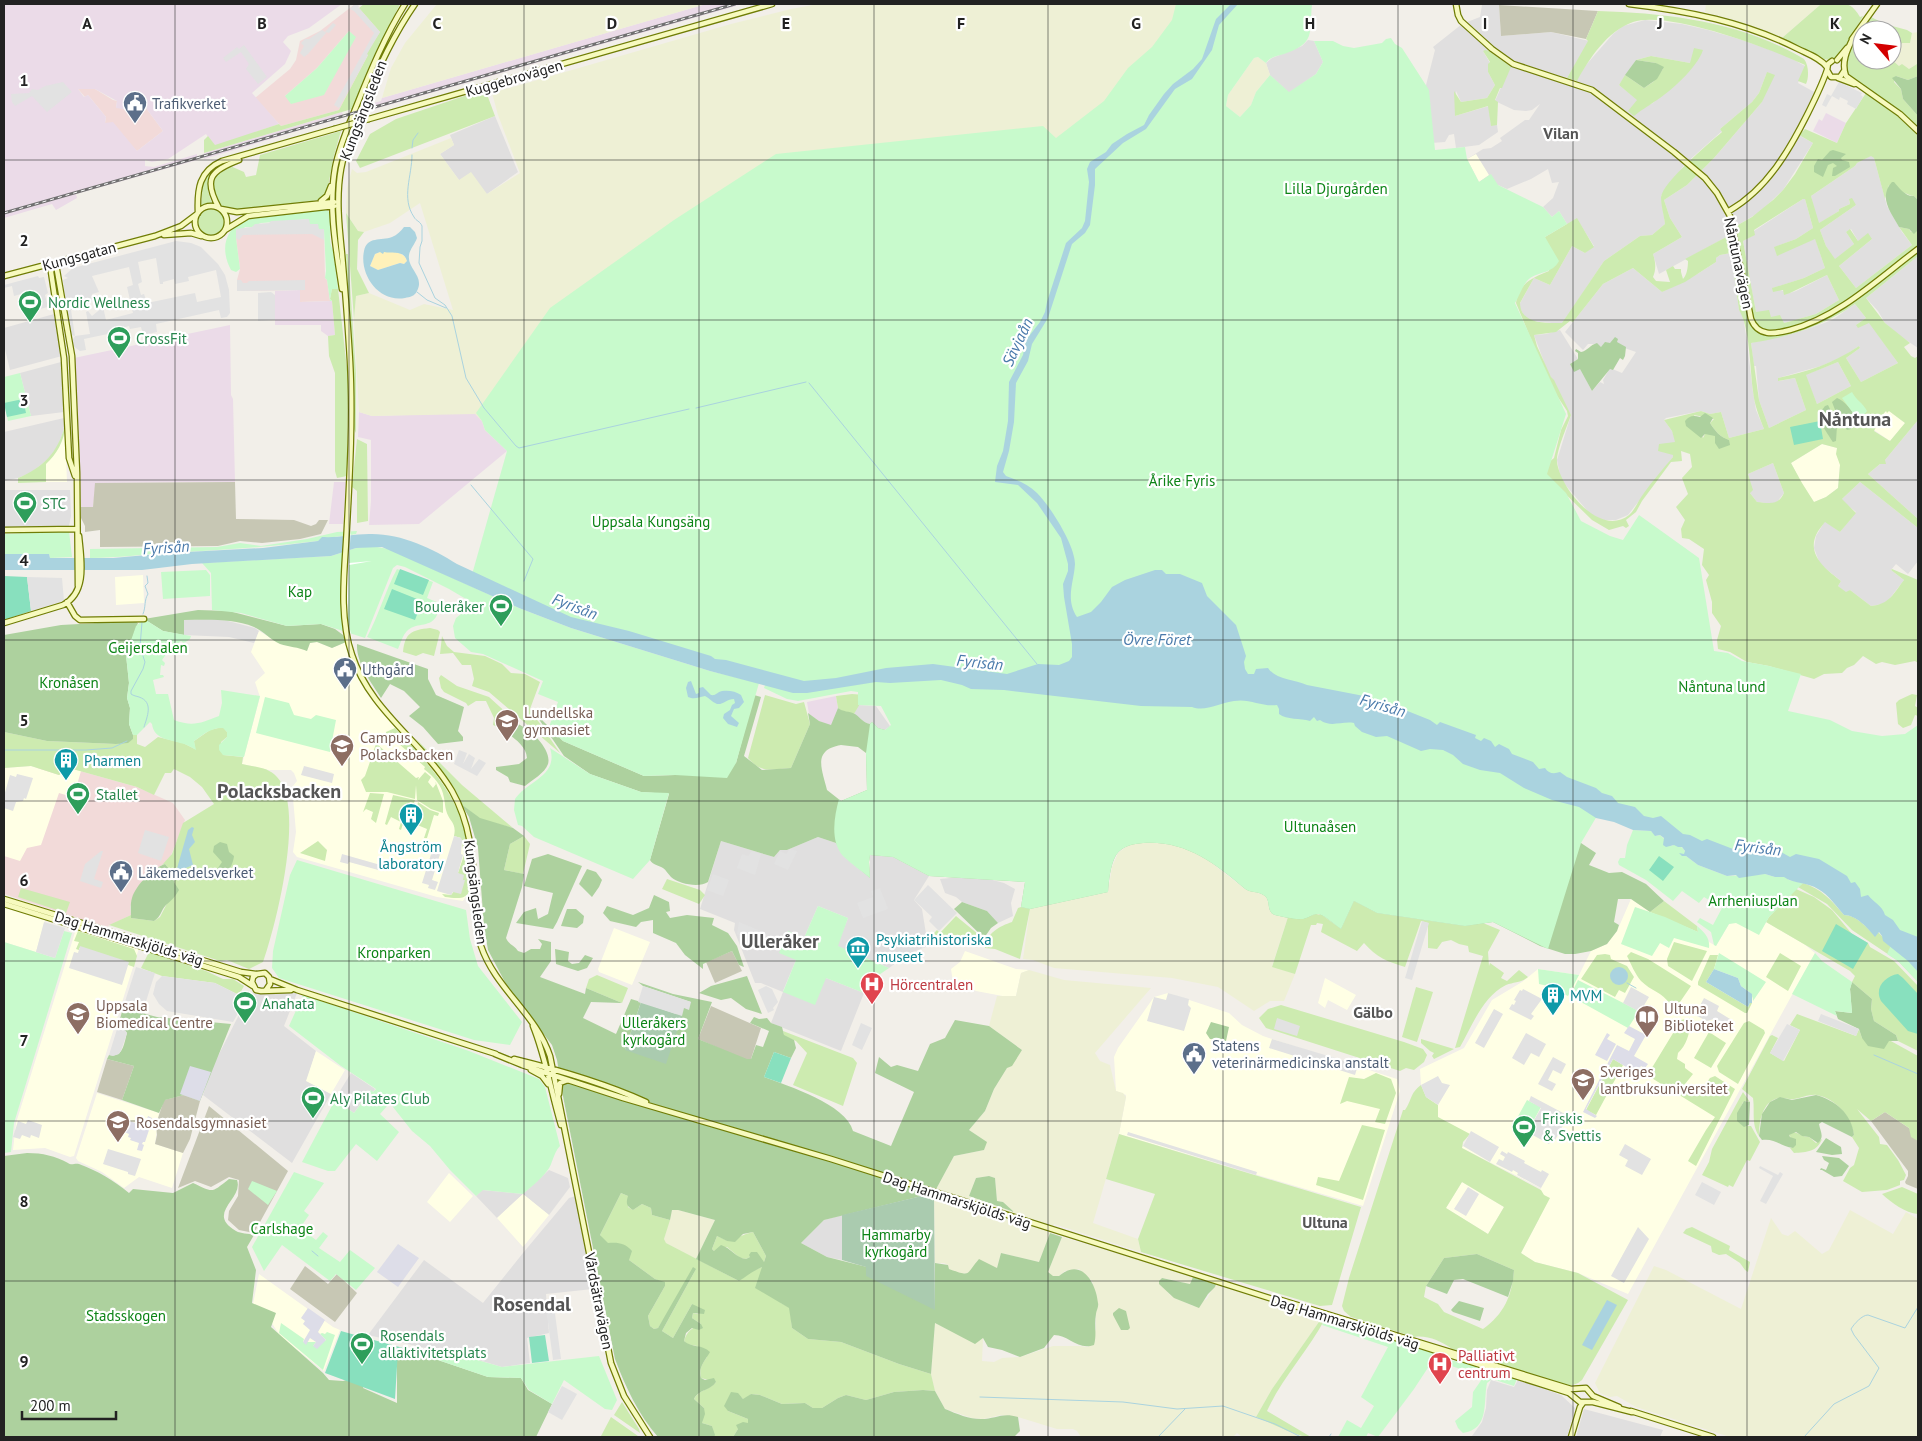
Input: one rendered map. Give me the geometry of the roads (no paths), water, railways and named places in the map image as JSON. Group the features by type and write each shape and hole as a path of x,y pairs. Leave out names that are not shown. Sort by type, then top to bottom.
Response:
{"main road":[{"name":"Kungsängsleden","path":"346,315 335,242 332,204 335,168 344,137 371,70 404,4"},
{"name":"Kungsängsleden","path":"413,4 392,39 350,137 341,168 338,204 350,361 351,437 344,609 349,645 356,668 373,697 445,780 462,812 471,844 477,922 481,946 494,972 545,1040 550,1056 549,1069"},
{"name":"Kuggebrovägen","path":"220,209 213,198 210,188 214,173 222,166 256,153 772,4"},
{"name":"Nåntunavägen","path":"1456,4 1461,21 1501,57 1520,68 1592,90 1692,166 1717,193 1729,211 1751,319 1755,327 1766,333 1778,333 1820,320 1860,294 1918,248"},
{"path":"1629,4 1702,15 1780,40 1821,61 1827,68 1829,75 1869,91"},
{"path":"1866,20 1877,4"},
{"path":"1729,211 1755,192 1782,160 1818,92 1827,68 1841,57 1852,40"},
{"path":"1818,92 1826,81 1843,74 1847,50 1852,40"},
{"path":"1821,61 1834,61 1844,68 1848,77 1900,114 1918,131"},
{"name":"Kuggebrovägen","path":"197,214 200,184 207,170 222,161 256,153"},
{"path":"320,202 329,194 335,168"},
{"path":"332,204 320,202 237,212 207,206 197,214 195,226 203,236 214,238 248,216 338,204"},
{"path":"220,209 227,220 225,230"},
{"name":"Kungsgatan","path":"4,276 155,236 181,226 197,214"},
{"name":"Kungsgatan","path":"155,236 191,233 203,236"},
{"path":"4,623 67,602 75,595 78,586 72,356 57,270 53,263"},
{"path":"4,530 77,529"},
{"path":"67,602 75,616 80,620 144,619"},
{"name":"Dag Hammarskjölds väg","path":"4,899 241,972 256,974"},
{"name":"Dag Hammarskjölds väg","path":"4,904 239,977 253,986"},
{"path":"264,973 270,979 270,984 266,990 259,991 253,986 252,979 256,974 264,973"},
{"name":"Dag Hammarskjölds väg","path":"270,979 297,990 522,1063 565,1073 625,1092 659,1107"},
{"name":"Dag Hammarskjölds väg","path":"266,990 297,990"},
{"name":"Kungsängsleden","path":"532,1023 553,1075"},
{"path":"522,1063 538,1061 541,1058 542,1050"},
{"path":"550,1056 555,1065 565,1073"},
{"path":"522,1063 542,1076 550,1089"},
{"name":"Vårdsätravägen","path":"549,1069 550,1089 570,1157"},
{"name":"Dag Hammarskjölds väg","path":"553,1075 830,1159 1569,1392 1580,1402 1596,1403 1632,1412 1713,1437"},
{"name":"Vårdsätravägen","path":"553,1075 611,1362 624,1396 650,1437"},
{"path":"559,1100 560,1083 570,1080"},
{"name":"Dag Hammarskjölds väg","path":"1255,1294 1293,1302 1571,1389 1586,1388 1590,1393 1632,1412"},
{"path":"1570,1437 1580,1402 1575,1393 1579,1389"},
{"path":"1580,1402 1589,1400 1590,1393"}],"water":[{"path":"1231,4 1238,4 1219,25 1212,50 1192,79 1175,89 1146,129 1123,143 1095,169 1090,225 1085,233 1072,244 1048,318 1032,344 1028,361 1016,383 1014,422 1003,472 1006,476 1026,485 1037,493 1055,516 1066,537 1074,556 1071,604 1077,617 1091,612 1112,587 1125,580 1155,570 1162,570 1166,574 1180,574 1202,583 1207,596 1236,625 1246,656 1244,662 1248,674 1254,674 1256,669 1268,668 1271,672 1286,679 1364,696 1379,704 1405,710 1430,720 1437,725 1440,722 1476,735 1475,738 1481,741 1484,738 1491,741 1495,747 1499,744 1509,749 1512,754 1533,762 1539,769 1545,768 1552,773 1560,772 1567,777 1596,788 1602,793 1612,796 1618,803 1635,807 1644,816 1653,818 1661,816 1683,834 1702,841 1707,839 1733,849 1773,850 1790,857 1796,854 1819,859 1847,876 1851,883 1855,882 1860,889 1861,897 1868,895 1882,909 1885,915 1893,920 1900,930 1918,937 1918,972 1908,961 1883,941 1879,932 1875,937 1853,917 1844,915 1822,891 1810,885 1784,877 1765,874 1739,878 1736,875 1727,876 1698,865 1686,856 1682,856 1679,853 1684,854 1685,851 1682,847 1674,845 1666,847 1663,845 1664,838 1660,835 1655,836 1651,831 1633,830 1614,822 1596,818 1579,807 1552,800 1524,788 1500,773 1480,770 1463,764 1453,755 1443,750 1430,749 1421,751 1387,736 1376,737 1362,732 1354,723 1328,724 1320,720 1317,721 1314,717 1310,721 1286,717 1279,714 1277,705 1240,700 1202,708 1141,706 1004,690 971,689 941,680 876,682 807,693 793,693 710,671 571,628 519,608 382,547 356,548 331,556 192,564 142,570 4,570 4,554 49,554 50,558 113,558 263,548 318,541 322,537 381,534 404,539 426,547 457,564 571,617 629,631 711,656 715,659 726,660 804,681 836,678 886,668 933,664 1007,674 1038,664 1059,665 1069,661 1072,657 1072,644 1063,584 1068,571 1068,564 1061,538 1037,503 1018,485 995,482 1008,421 1009,382 1023,355 1026,340 1045,312 1066,243 1082,228 1085,221 1089,182 1087,169 1090,162 1106,152 1112,144 1144,125 1164,94 1202,59 1216,19"},
{"path":"404,227 410,227 415,232 417,238 409,255 409,260 419,281 419,286 416,293 412,296 396,298 379,292 368,278 363,260 364,251 371,241 392,237","holes":["380,252 383,254 384,252 398,253 404,255 407,261 404,264 400,263 378,270 370,266 375,254"]},
{"path":"691,681 696,694 699,693 699,688 703,687 711,695 727,691 741,695 744,702 739,708 734,709 731,716 739,723 737,727 728,724 723,718 724,714 735,703 734,699 717,704 705,696 690,698 686,688 688,682"},
{"path":"192,827 194,828 192,835 195,842 189,849 193,865 176,872 188,830"},
{"path":"1615,967 1623,967 1628,972 1626,983 1615,985 1610,980 1610,972"},
{"path":"1714,969 1738,978 1741,986 1752,994 1752,1003 1748,1007 1706,982"},
{"path":"1607,1300 1617,1305 1592,1350 1582,1345"}],"waterway":[{"path":"412,148 413,140 418,133"},
{"path":"412,155 408,202 410,210 422,226 419,263 435,298 445,305 452,316 466,378 484,408 516,446 519,448 689,409"},
{"path":"417,292 427,300 446,308"},
{"path":"696,408 806,382"},
{"path":"809,383 1037,664"},
{"path":"471,485 533,559 524,581"},
{"path":"143,614 148,594 145,586 148,583 147,576"},
{"path":"142,622 140,647 145,662 131,694 147,702 147,719 144,727"},
{"path":"4,750 86,750 112,748 127,741"},
{"path":"1627,983 1636,988"},
{"path":"1874,1055 1918,1074"},
{"path":"293,1232 300,1239"},
{"path":"312,1251 318,1256"},
{"path":"1804,1437 1834,1404 1869,1386 1879,1368 1854,1335 1851,1329 1856,1322 1863,1316 1868,1315 1905,1328 1918,1307"},
{"path":"980,1397 1123,1402 1177,1409 1223,1406 1275,1424 1301,1437"},
{"path":"1158,1437 1185,1409"}],"railway":[{"path":"4,213 735,4"}],"place":[{"name":"Trafikverket","path":"135,124"},
{"name":"Nordic Wellness","path":"30,323"},
{"name":"CrossFit","path":"119,359"},
{"name":"STC","path":"25,524"},
{"name":"Bouleråker","path":"501,627"},
{"name":"Uthgård","path":"345,690"},
{"name":"Lundellska gymnasiet","path":"507,742"},
{"name":"Campus Polacksbacken","path":"342,767"},
{"name":"Pharmen","path":"66,781"},
{"name":"Stallet","path":"78,815"},
{"name":"Ångström laboratory","path":"411,836"},
{"name":"Läkemedelsverket","path":"121,893"},
{"name":"Psykiatrihistoriska museet","path":"858,969"},
{"name":"Hörcentralen","path":"872,1005"},
{"name":"MVM","path":"1553,1016"},
{"name":"Anahata","path":"245,1024"},
{"name":"Uppsala Biomedical Centre","path":"78,1035"},
{"name":"Ultuna Biblioteket","path":"1647,1038"},
{"name":"Statens veterinärmedicinska anstalt","path":"1194,1075"},
{"name":"Sveriges lantbruksuniversitet","path":"1583,1101"},
{"name":"Aly Pilates Club","path":"313,1119"},
{"name":"Rosendalsgymnasiet","path":"118,1143"},
{"name":"Friskis & Svettis","path":"1524,1148"},
{"name":"Rosendals allaktivitetsplats","path":"362,1365"},
{"name":"Palliativt centrum","path":"1440,1385"}],"district":[{"name":"Vilan","path":"1561,133"},
{"name":"Nåntuna","path":"1855,419"},
{"name":"Polacksbacken","path":"279,791"},
{"name":"Ulleråker","path":"780,941"},
{"name":"Gälbo","path":"1373,1012"},
{"name":"Ultuna","path":"1325,1222"},
{"name":"Rosendal","path":"532,1304"}],"park label":[{"name":"Lilla Djurgården","path":"1336,188"},
{"name":"Årike Fyris","path":"1182,480"},
{"name":"Uppsala Kungsäng","path":"651,521"},
{"name":"Kap","path":"300,591"},
{"name":"Geijersdalen","path":"148,647"},
{"name":"Kronåsen","path":"69,682"},
{"name":"Nåntuna lund","path":"1722,686"},
{"name":"Ultunaåsen","path":"1320,826"},
{"name":"Arrheniusplan","path":"1753,900"},
{"name":"Kronparken","path":"394,952"},
{"name":"Ulleråkers kyrkogård","path":"654,1030"},
{"name":"Carlshage","path":"282,1228"},
{"name":"Hammarby kyrkogård","path":"896,1242"},
{"name":"Stadsskogen","path":"126,1315"}],"water label":[{"name":"Sävjaån","path":"1017,342"},
{"name":"Fyrisån","path":"166,547"},
{"name":"Fyrisån","path":"575,606"},
{"name":"Övre Föret","path":"1157,639"},
{"name":"Fyrisån","path":"980,662"},
{"name":"Fyrisån","path":"1383,705"},
{"name":"Fyrisån","path":"1758,847"}]}
